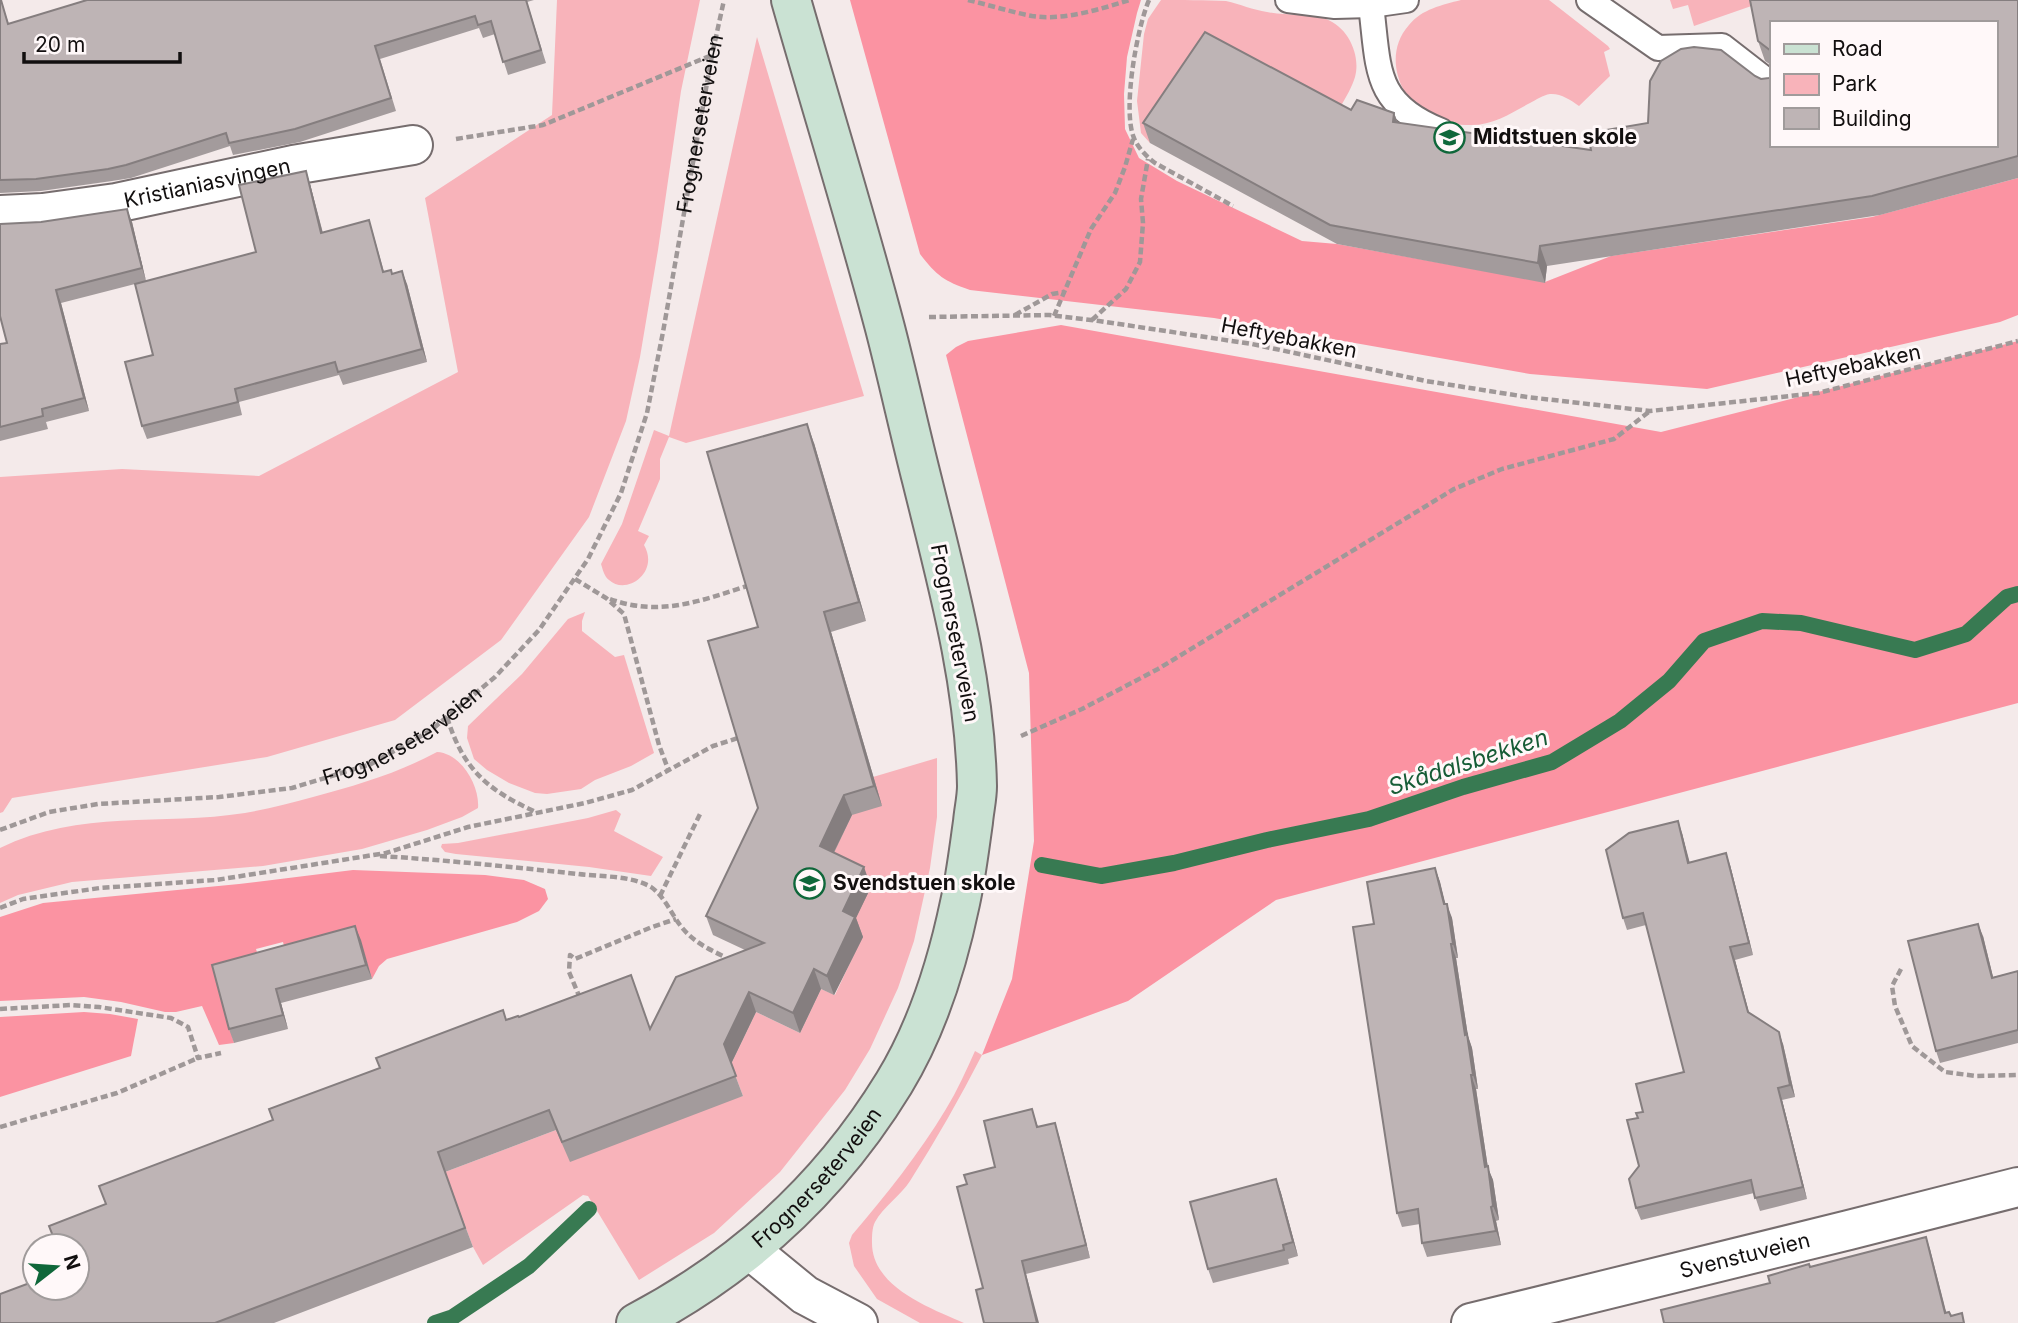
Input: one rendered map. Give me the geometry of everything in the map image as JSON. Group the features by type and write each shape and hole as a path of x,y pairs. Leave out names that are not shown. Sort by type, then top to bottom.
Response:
{"main road":[{"name":"Frognerseterveien","path":"636,1323 694,1289 750,1250 790,1213 825,1177 895,1082 938,985 954,929 967,872 977,789 973,720 951,592 884,326 791,0"}],"street":[{"name":"Kristianiasvingen","path":"0,215 43,213 116,203 293,165 413,145"},
{"name":"Svenstuveien","path":"1471,1323 2018,1187"},
{"path":"750,1250 805,1295 858,1323"}],"lane":[{"path":"1287,0 1335,6 1406,0"},
{"path":"1589,0 1658,48 1722,46 1770,83"},
{"path":"1371,5 1377,58 1385,87 1395,104 1406,114 1441,131"}],"path":[{"name":"Frognerseterveien","path":"0,830 49,812 98,804 219,797 292,788 371,764 430,732 495,677 539,630 588,559 621,493 647,413 724,0"},
{"path":"968,0 1035,16 1064,16 1130,0"},
{"path":"1054,316 1091,229 1115,193 1125,167 1133,138 1129,106 1132,80 1142,16 1149,0"},
{"path":"413,145 543,125 712,55"},
{"path":"1133,138 1149,158 1233,206"},
{"path":"1091,320 1126,289 1140,262 1143,223 1141,199 1149,158"},
{"path":"1014,315 1052,295 1065,292"},
{"name":"Heftyebakken","path":"921,317 1014,315 1091,320 1252,344 1402,376 1527,397 1650,411 1818,393 2018,341"},
{"path":"1020,736 1082,709 1158,668 1454,489 1502,469 1614,439 1650,411"},
{"path":"575,579 606,598 624,614 668,769"},
{"path":"606,598 628,606 676,607 747,586"},
{"path":"447,717 453,738 470,766 506,799 536,812"},
{"path":"0,908 23,899 100,888 216,880 386,853 468,827 585,803 632,790 713,746 738,738"},
{"path":"660,896 701,812"},
{"path":"373,855 517,866 640,882 660,896 681,927 701,946 723,956"},
{"path":"582,1004 569,972 570,955 575,959 676,919"},
{"path":"1902,969 1892,986 1895,1006 1912,1046 1945,1072 1976,1076 2018,1075"},
{"path":"0,1009 71,1005 171,1018 188,1027 198,1058"},
{"path":"0,1126 117,1093 198,1058 221,1053"}],"green space":[{"path":"557,0 700,0 681,91 640,357 626,421 589,517 501,640 395,720 267,757 12,798 0,813 0,477 122,469 259,476 458,372 425,198 552,115"},
{"path":"1161,0 1226,1 1262,11 1326,19 1341,28 1354,51 1356,69 1351,88 1341,106 1150,143 1141,133 1137,101 1144,34 1148,19"},
{"path":"1461,0 1549,0 1608,46 1610,49 1604,52 1610,76 1579,106 1569,99 1550,94 1487,123 1455,124 1429,117 1409,99 1402,87 1396,62 1397,49 1401,36 1420,15 1433,8"},
{"path":"1670,0 1762,0 1694,26 1688,5 1673,9"},
{"path":"757,37 864,396 686,443 669,437 660,459 660,479 638,531 649,536 644,545 648,565 639,579 624,585 616,584 606,577 601,564 622,524 654,430 669,436"},
{"path":"585,612 582,631 615,657 624,655 654,753 581,789 535,793 509,783 474,759 467,738 468,726 522,674 568,619"},
{"path":"437,752 454,758 467,772 476,790 478,808 427,830 362,849 263,866 72,882 18,895 0,903 0,848 30,836 91,823 214,817 254,811 361,783 407,767"},
{"path":"937,758 937,817 930,868 914,941 898,988 870,1049 845,1090 780,1172 714,1233 639,1280 588,1196 583,1195 483,1265 473,1247 445,1172 556,1130 743,1096 731,1064 756,1012 800,1033 821,989 835,995 862,937 827,866 873,777"},
{"path":"616,810 621,814 614,831 663,857 651,876 456,854 445,852 441,847 442,844 588,818"},
{"path":"975,1051 982,1055 948,1119 910,1181 878,1217 873,1229 875,1258 892,1284 920,1303 964,1323 920,1323 877,1299 854,1266 849,1243 852,1235 902,1174 936,1126"}],"shaded area":[{"path":"850,0 1141,0 1127,57 1124,94 1125,129 1139,158 1177,181 1302,241 1337,244 1545,282 1611,256 1872,217 2018,178 2018,315 2000,322 1707,389 1530,374 1214,318 970,290 942,277 920,254"},
{"path":"1061,325 1661,432 2018,341 2018,703 1276,900 1128,1001 982,1055 1012,979 1034,841 1029,673 946,355 968,341"},
{"path":"353,870 485,875 524,880 545,889 548,899 539,911 517,922 387,959 379,966 372,979 360,940 288,960 283,942 256,949 261,966 217,979 234,1043 219,1045 202,1006 165,1012 84,997 0,1001 0,917 43,903"},
{"path":"84,1012 138,1019 131,1056 0,1097 0,1017"}],"building":[{"path":"0,0 8,24 87,0 526,0 541,50 503,62 491,21 478,25 475,16 375,46 391,98 295,129 229,143 226,133 108,169 36,179 0,180"},
{"path":"1750,0 2018,0 2018,156 1872,196 1540,246 1538,263 1330,225 1143,123 1205,32 1351,110 1357,100 1394,113 1393,122 1591,150 1588,133 1648,123 1650,81 1661,61 1681,49 1694,47 1721,50 1755,76 1761,79 1770,78 1770,147 1997,147 1997,21 1770,21 1770,50 1758,41"},
{"path":"306,171 321,233 369,220 383,272 391,270 392,274 402,271 422,349 338,372 335,362 235,389 238,402 142,426 125,362 153,355 135,284 256,252 239,185"},
{"path":"127,209 142,268 56,290 84,398 42,409 43,416 0,427 0,344 7,343 0,316 0,224 41,222"},
{"name":"Svendstuen skole","path":"807,424 859,602 824,612 874,786 844,795 820,846 864,867 843,911 855,917 827,976 814,969 793,1013 749,992 724,1044 736,1076 562,1142 549,1110 438,1152 465,1228 215,1323 0,1323 0,1294 21,1286 21,1302 91,1302 91,1232 51,1232 49,1226 106,1204 99,1186 273,1120 269,1109 380,1068 376,1058 503,1010 506,1020 519,1017 631,975 650,1029 676,977 764,943 706,916 758,808 708,641 758,627 707,452"},
{"path":"1678,821 1688,863 1726,853 1749,943 1730,947 1748,1012 1779,1032 1790,1085 1778,1088 1803,1187 1755,1198 1751,1180 1636,1208 1629,1179 1639,1166 1627,1120 1638,1118 1636,1113 1643,1112 1636,1084 1684,1072 1643,913 1623,918 1606,850 1629,833"},
{"path":"1435,868 1444,904 1447,904 1496,1231 1422,1243 1418,1209 1397,1213 1353,927 1374,924 1367,882"},
{"path":"1978,924 1992,978 2018,971 2018,1030 1936,1051 1908,941"},
{"path":"355,926 366,965 276,989 283,1015 229,1029 212,965"},
{"path":"1032,1109 1037,1127 1055,1123 1086,1245 1022,1261 1037,1323 984,1323 976,1290 983,1288 957,1187 967,1184 964,1175 995,1167 984,1121"},
{"path":"1276,1179 1293,1242 1283,1245 1284,1250 1208,1269 1190,1202"},
{"path":"1926,1237 1945,1313 1949,1312 1951,1316 1962,1313 1964,1323 1664,1323 1661,1310 1770,1283 1768,1276 1809,1264 1810,1267"}],"waterway":[{"name":"Skådalsbekken","path":"1042,865 1101,876 1174,863 1369,819 1463,787 1552,762 1620,721 1669,681 1704,641 1762,621 1801,623 1915,650 1966,634 2007,597 2018,594"},
{"name":"Skådalsbekken","path":"435,1323 453,1317 529,1266 589,1209"}],"place":[{"name":"Midtstuen skole","path":"1450,137"},
{"name":"Svendstuen skole","path":"810,883"}]}
